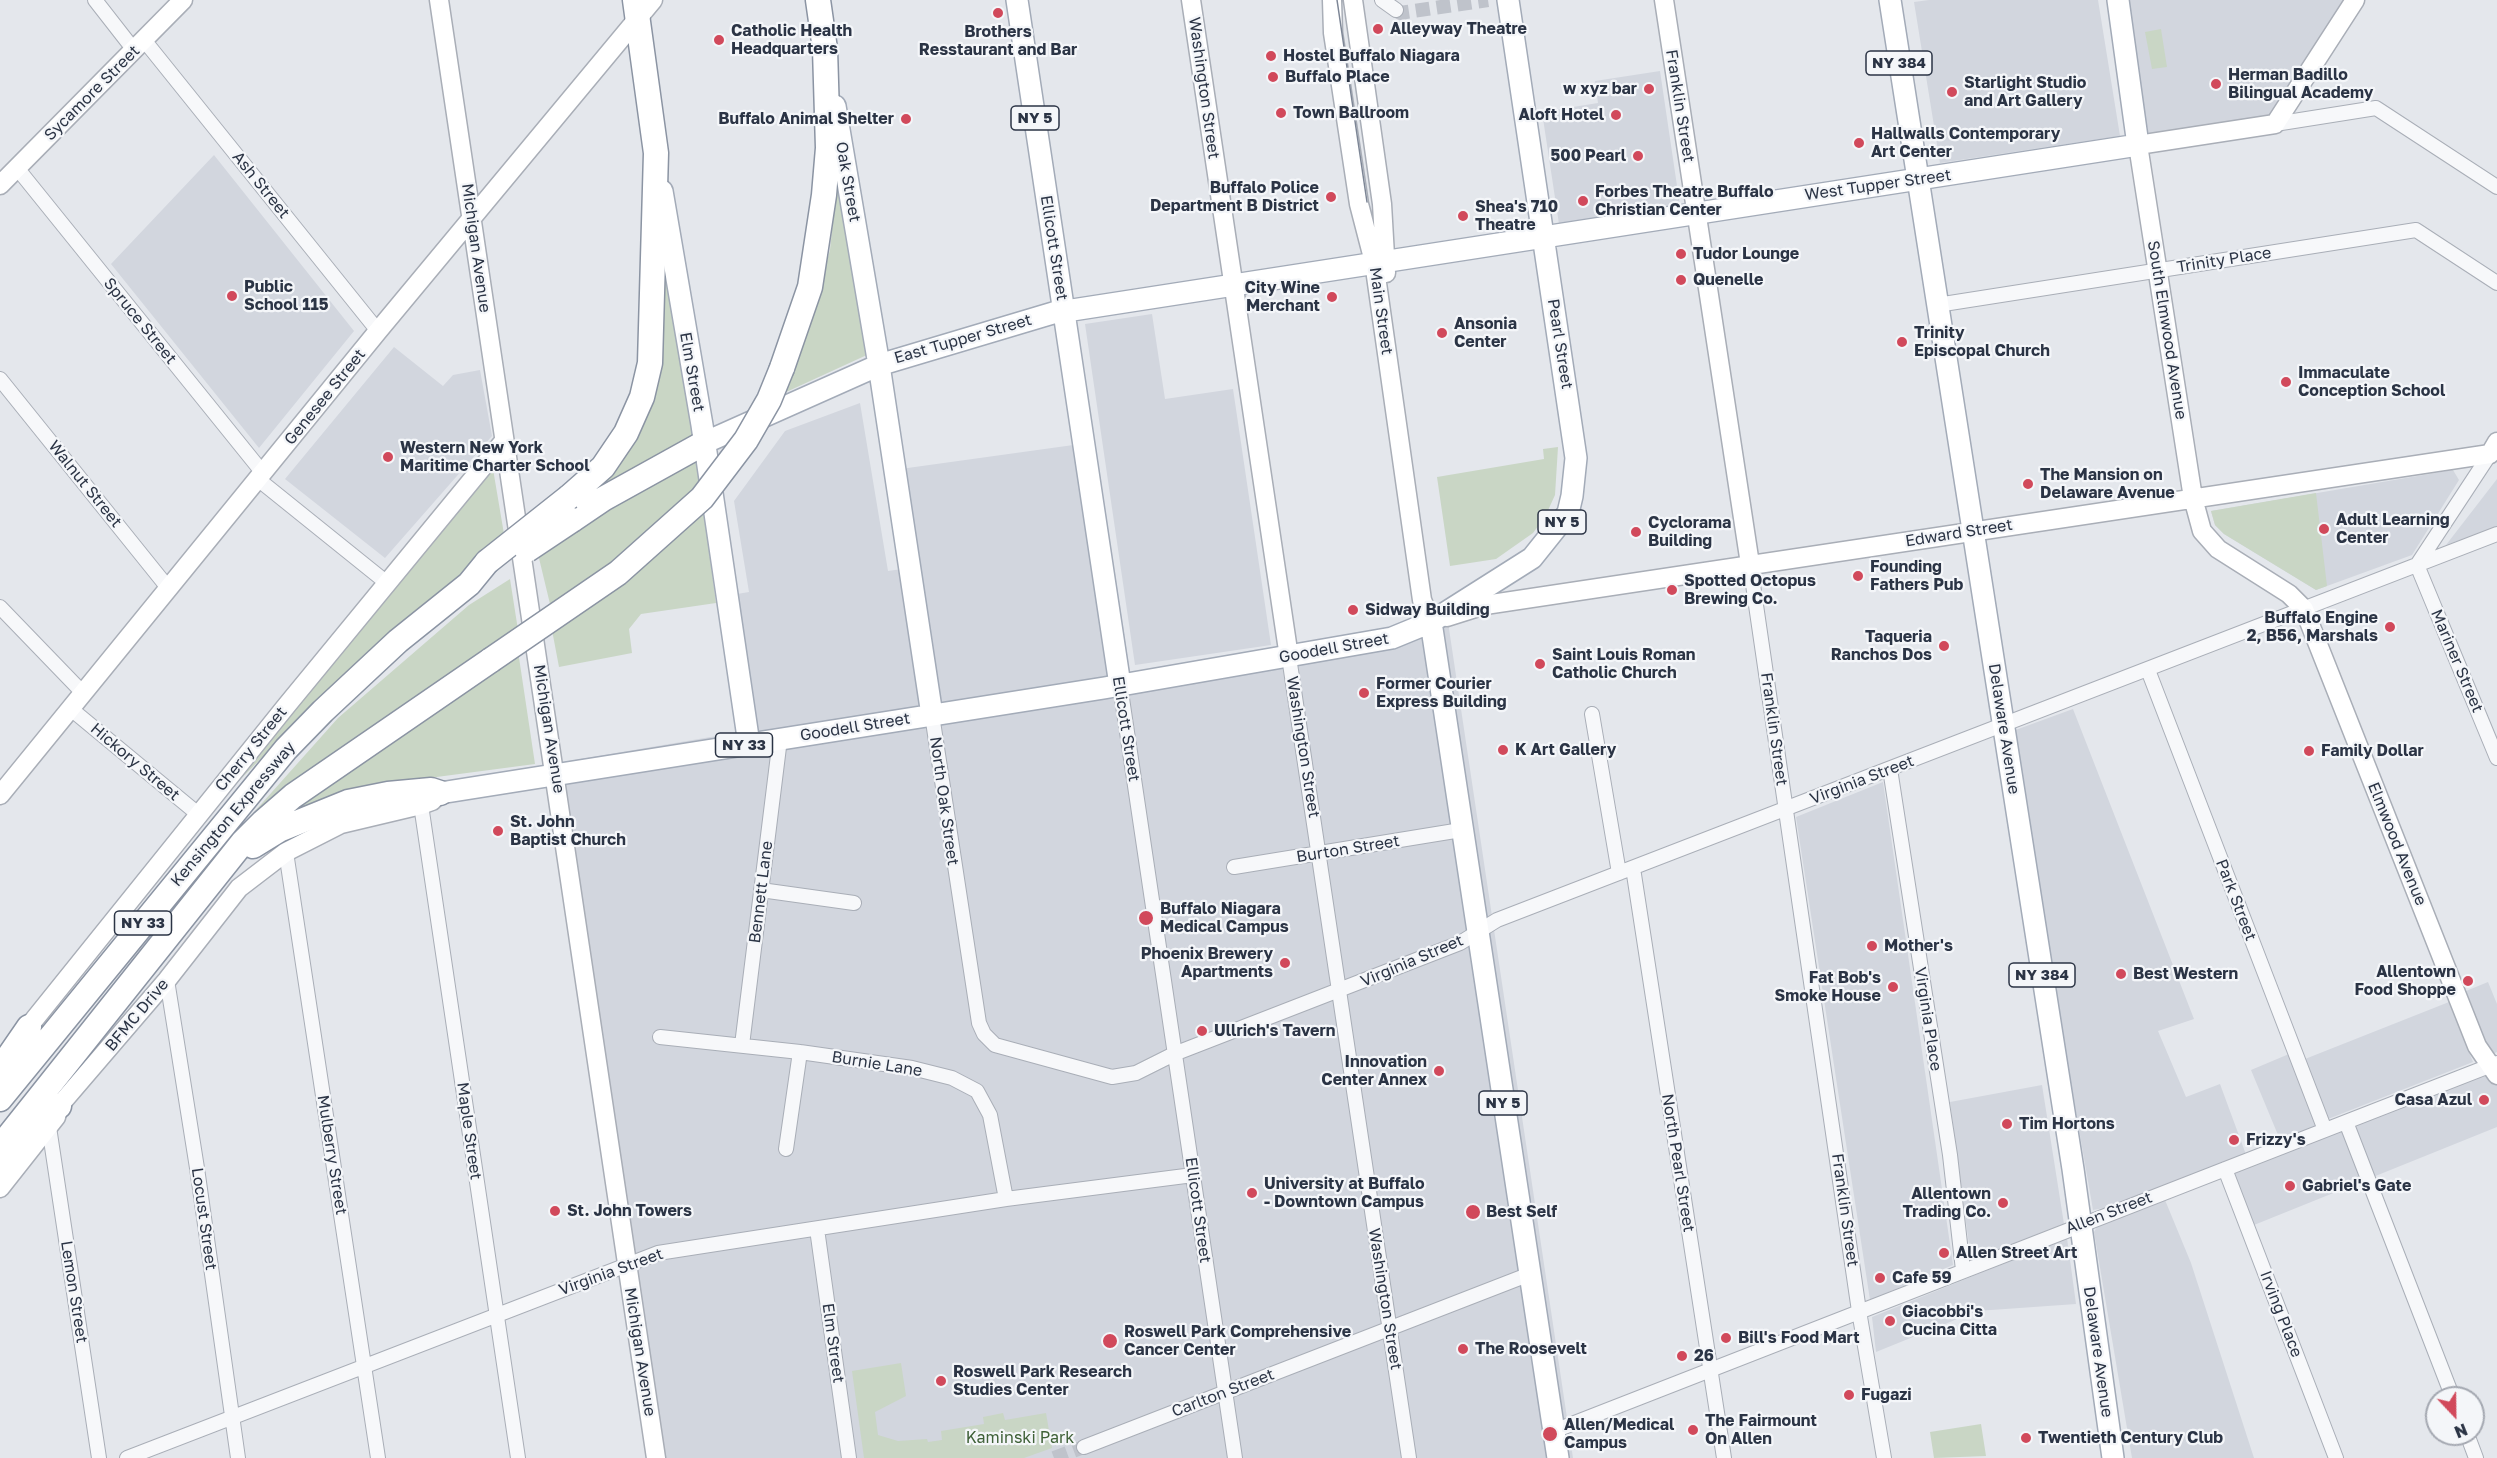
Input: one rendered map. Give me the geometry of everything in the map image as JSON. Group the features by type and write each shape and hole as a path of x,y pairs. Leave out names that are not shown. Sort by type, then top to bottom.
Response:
{"highway":[{"name":"Oak Street","path":"818,0 825,49"},
{"name":"Elm Street","path":"642,6 656,153"},
{"path":"199,898 243,842 293,796 618,573 702,498 746,440 769,400 810,287 824,195 828,148 825,49"},
{"path":"571,509 626,433 642,397 650,363 652,329 656,153"},
{"path":"571,509 603,499 704,443"},
{"name":"Kensington Expressway","path":"0,1099 286,749 322,711 398,641 470,584 487,562 571,509"},
{"name":"NY 33","path":"199,898 251,848 279,830 312,814 348,802 388,794 431,790 431,799"},
{"name":"Kensington Expressway","path":"0,1147 199,898"},
{"path":"0,1069 29,1027"},
{"path":"0,1164 47,1111 54,1116"}],"main road":[{"name":"Ellicott Street","path":"1017,0 1120,685"},
{"name":"Pearl Street","path":"1431,622 1532,558 1568,513 1572,496 1576,458 1508,0"},
{"name":"Delaware Avenue","path":"1890,0 2080,1224 2113,1458"},
{"name":"South Elmwood Avenue","path":"2118,0 2138,145"},
{"name":"Oak Street","path":"825,49 879,364"},
{"name":"West Tupper Street","path":"1379,262 2138,145"},
{"name":"Elm Street","path":"656,153 704,443 749,744"},
{"name":"East Tupper Street","path":"704,443 879,364 1064,311 1379,262"},
{"name":"North Oak Street","path":"879,364 932,715"},
{"name":"Goodell Street","path":"431,799 556,775 1289,657 1392,638 1431,622"},
{"name":"NY 5","path":"1431,622 1558,1458"}],"street":[{"name":"Ash Street","path":"95,0 139,45 378,331"},
{"name":"Sycamore Street","path":"6,175 183,0"},
{"name":"Michigan Avenue","path":"439,0 656,1458"},
{"name":"Washington Street","path":"1191,0 1409,1458"},
{"name":"Main Street","path":"1332,0 1333,33 1359,204 1379,262"},
{"path":"1353,0 1383,204 1379,262 1434,602 1431,622"},
{"path":"1382,0 1396,10"},
{"name":"Franklin Street","path":"1664,0 1750,564 1859,1311 1884,1458"},
{"path":"2276,124 2355,0"},
{"name":"Genesee Street","path":"0,795 472,218 642,6"},
{"name":"West Tupper Street","path":"2138,145 2376,108 2497,187"},
{"name":"South Elmwood Avenue","path":"2138,145 2193,498 2202,531 2218,549 2289,594 2304,609"},
{"name":"Spruce Street","path":"6,175 261,477 387,583"},
{"name":"Trinity Place","path":"1937,305 2416,230 2497,283"},
{"name":"Walnut Street","path":"0,380 169,589"},
{"name":"Cherry Street","path":"0,1060 504,441"},
{"path":"2417,565 2493,448"},
{"name":"Edward Street","path":"1431,622 1485,605 2193,498 2493,448"},
{"name":"Virginia Street","path":"1174,1054 1460,943 1497,920 2497,534"},
{"name":"Mariner Street","path":"2417,565 2497,758"},
{"path":"0,607 84,694"},
{"name":"Elmwood Avenue","path":"2304,609 2473,1036 2495,1068"},
{"name":"Park Street","path":"2148,670 2325,1130"},
{"name":"Ellicott Street","path":"1120,685 1235,1458"},
{"name":"Hickory Street","path":"71,710 198,814"},
{"path":"1592,714 1618,873"},
{"name":"North Oak Street","path":"932,715 959,902 979,1023 984,1034 995,1046 1112,1077 1136,1073 1174,1054"},
{"name":"Bennett Lane","path":"742,1045 780,739"},
{"name":"Virginia Place","path":"1890,769 1950,1155 1963,1270"},
{"name":"Goodell Street","path":"286,852 341,824 431,799"},
{"name":"Maple Street","path":"431,799 496,1315 518,1458"},
{"name":"Burton Street","path":"1234,867 1461,830"},
{"name":"BFMC Drive","path":"0,1188 54,1116 167,980 239,888 286,852"},
{"name":"Mulberry Street","path":"286,852 378,1458"},
{"name":"North Pearl Street","path":"1633,868 1724,1458"},
{"path":"761,890 854,903"},
{"name":"Locust Street","path":"167,980 197,1168 238,1458"},
{"name":"Burnie Lane","path":"660,1037 800,1052 912,1068 952,1078 977,1091 990,1115 1006,1199"},
{"path":"786,1149 800,1052"},
{"name":"Allen Street","path":"1554,1431 2080,1224 2346,1122 2495,1068"},
{"name":"Lemon Street","path":"54,1116 99,1458"},
{"path":"2346,1122 2448,1386"},
{"name":"Irving Place","path":"2225,1169 2336,1458"},
{"name":"Virginia Street","path":"128,1458 658,1252 1006,1199 1192,1175"},
{"name":"Elm Street","path":"817,1229 849,1458"},
{"name":"Carlton Street","path":"1084,1447 1530,1274"}],"shaded area":[{"path":"1929,0 2098,0 2120,136 1940,163 1914,2"},
{"name":"Herman Badillo Bilingual Academy","path":"2127,0 2345,0 2270,116 2151,136 2148,132"},
{"name":"500 Pearl","path":"1660,71 1680,206 1559,224 1542,112 1598,103 1595,81"},
{"name":"Public School 115","path":"214,155 354,331 259,448 111,264"},
{"path":"1152,314 1165,399 1233,389 1271,645 1135,665 1085,324"},
{"name":"Western New York Maritime Charter School","path":"394,347 443,386 453,375 480,370 492,436 385,558 285,479"},
{"name":"Buffalo Niagara Medical Campus","path":"860,403 888,571 902,569 886,471 1095,442 1130,673 1448,622 1573,1458 650,1458 545,765 740,732 719,597 749,592 734,501 785,431"},
{"name":"Adult Learning Center","path":"2453,470 2459,480 2412,555 2316,590 2224,534 2215,525 2211,511"},
{"path":"2497,479 2497,527 2446,545"},
{"path":"2073,709 2194,1019 2158,1031 2186,1097 2220,1084 2248,1160 2144,1201 2093,1210 2010,732"},
{"path":"1883,782 1953,1265 1870,1300 1796,817"},
{"path":"2488,982 2497,1004 2497,1052 2493,1054 2488,1049 2466,991"},
{"path":"2449,1002 2473,1062 2328,1119 2305,1059"},
{"path":"2289,1054 2321,1131 2283,1147 2251,1070"},
{"path":"2492,1071 2497,1085 2497,1127 2254,1225 2233,1171"},
{"path":"2042,1085 2064,1224 1971,1260 1950,1102"},
{"path":"2165,1200 2191,1263 2254,1458 2132,1458 2094,1232 2097,1227"},
{"path":"2067,1238 2076,1304 1977,1311 1876,1352 1872,1317"}],"green space":[{"path":"2161,29 2167,67 2152,69 2145,32"},
{"path":"835,148 869,354 784,393 804,344 830,250 835,200"},
{"path":"663,262 694,430 691,439 592,492 629,444"},
{"path":"1558,447 1555,495 1545,517 1533,533 1496,559 1450,566 1437,477 1544,459 1543,449"},
{"path":"696,462 700,485 621,558 550,604 538,554 595,515"},
{"path":"493,469 505,540 406,619 338,680 233,787 469,493"},
{"path":"2316,493 2327,586 2316,590 2224,534 2215,525 2211,511"},
{"path":"704,512 716,603 641,614 629,629 632,653 559,667 552,630"},
{"path":"510,579 518,630 350,741 247,820 338,718 469,605"},
{"path":"518,651 535,764 376,785 281,820 301,801"},
{"name":"Kaminski Park","path":"901,1363 906,1396 875,1412 878,1435 898,1441 927,1439 928,1442 942,1440 941,1431 984,1424 983,1417 1003,1413 1005,1420 1046,1413 1052,1448 1024,1458 864,1458 852,1371"},
{"path":"1981,1424 1986,1456 1934,1458 1930,1432"}],"tunnel":[{"path":"1396,10 1400,13 1488,0"},
{"path":"1054,1458 1084,1447"}],"tram line":[{"path":"1337,0 1367,202"}],"place":[{"name":"Brothers Resstaurant and Bar","path":"998,13"},
{"name":"Alleyway Theatre","path":"1378,29"},
{"name":"Catholic Health Headquarters","path":"719,40"},
{"name":"Hostel Buffalo Niagara","path":"1271,56"},
{"name":"Buffalo Place","path":"1273,77"},
{"name":"Herman Badillo Bilingual Academy","path":"2216,84"},
{"name":"w xyz bar","path":"1649,89"},
{"name":"Starlight Studio and Art Gallery","path":"1952,92"},
{"name":"Town Ballroom","path":"1281,113"},
{"name":"Aloft Hotel","path":"1616,115"},
{"name":"Buffalo Animal Shelter","path":"906,119"},
{"name":"Hallwalls Contemporary Art Center","path":"1859,143"},
{"name":"500 Pearl","path":"1638,156"},
{"name":"Buffalo Police Department B District","path":"1331,197"},
{"name":"Forbes Theatre Buffalo Christian Center","path":"1583,201"},
{"name":"Shea's 710 Theatre","path":"1463,216"},
{"name":"Tudor Lounge","path":"1681,254"},
{"name":"Quenelle","path":"1681,280"},
{"name":"Public School 115","path":"232,296"},
{"name":"City Wine Merchant","path":"1332,297"},
{"name":"Ansonia Center","path":"1442,333"},
{"name":"Trinity Episcopal Church","path":"1902,342"},
{"name":"Immaculate Conception School","path":"2286,382"},
{"name":"Western New York Maritime Charter School","path":"388,457"},
{"name":"The Mansion on Delaware Avenue","path":"2028,484"},
{"name":"Adult Learning Center","path":"2324,529"},
{"name":"Cyclorama Building","path":"1636,532"},
{"name":"Founding Fathers Pub","path":"1858,576"},
{"name":"Spotted Octopus Brewing Co.","path":"1672,590"},
{"name":"Sidway Building","path":"1353,610"},
{"name":"Buffalo Engine 2, B56, Marshals","path":"2390,627"},
{"name":"Taqueria Ranchos Dos","path":"1944,646"},
{"name":"Saint Louis Roman Catholic Church","path":"1540,664"},
{"name":"Former Courier Express Building","path":"1364,693"},
{"name":"K Art Gallery","path":"1503,750"},
{"name":"Family Dollar","path":"2309,751"},
{"name":"St. John Baptist Church","path":"498,831"},
{"name":"Buffalo Niagara Medical Campus","path":"1146,918"},
{"name":"Mother's","path":"1872,946"},
{"name":"Phoenix Brewery Apartments","path":"1285,963"},
{"name":"Best Western","path":"2121,974"},
{"name":"Allentown Food Shoppe","path":"2468,981"},
{"name":"Fat Bob's Smoke House","path":"1893,987"},
{"name":"Ullrich's Tavern","path":"1202,1031"},
{"name":"Innovation Center Annex","path":"1439,1071"},
{"name":"Casa Azul","path":"2484,1100"},
{"name":"Tim Hortons","path":"2007,1124"},
{"name":"Frizzy's","path":"2234,1140"},
{"name":"Gabriel's Gate","path":"2290,1186"},
{"name":"University at Buffalo - Downtown Campus","path":"1252,1193"},
{"name":"Allentown Trading Co.","path":"2003,1203"},
{"name":"St. John Towers","path":"555,1211"},
{"name":"Best Self","path":"1473,1212"},
{"name":"Allen Street Art","path":"1944,1253"},
{"name":"Cafe 59","path":"1880,1278"},
{"name":"Giacobbi's Cucina Citta","path":"1890,1321"},
{"name":"Bill's Food Mart","path":"1726,1338"},
{"name":"Roswell Park Comprehensive Cancer Center","path":"1110,1341"},
{"name":"The Roosevelt","path":"1463,1349"},
{"name":"26","path":"1682,1356"},
{"name":"Roswell Park Research Studies Center","path":"941,1381"},
{"name":"Fugazi","path":"1849,1395"},
{"name":"The Fairmount On Allen","path":"1693,1430"},
{"name":"Allen/Medical Campus","path":"1550,1434"},
{"name":"Twentieth Century Club","path":"2026,1438"}]}
